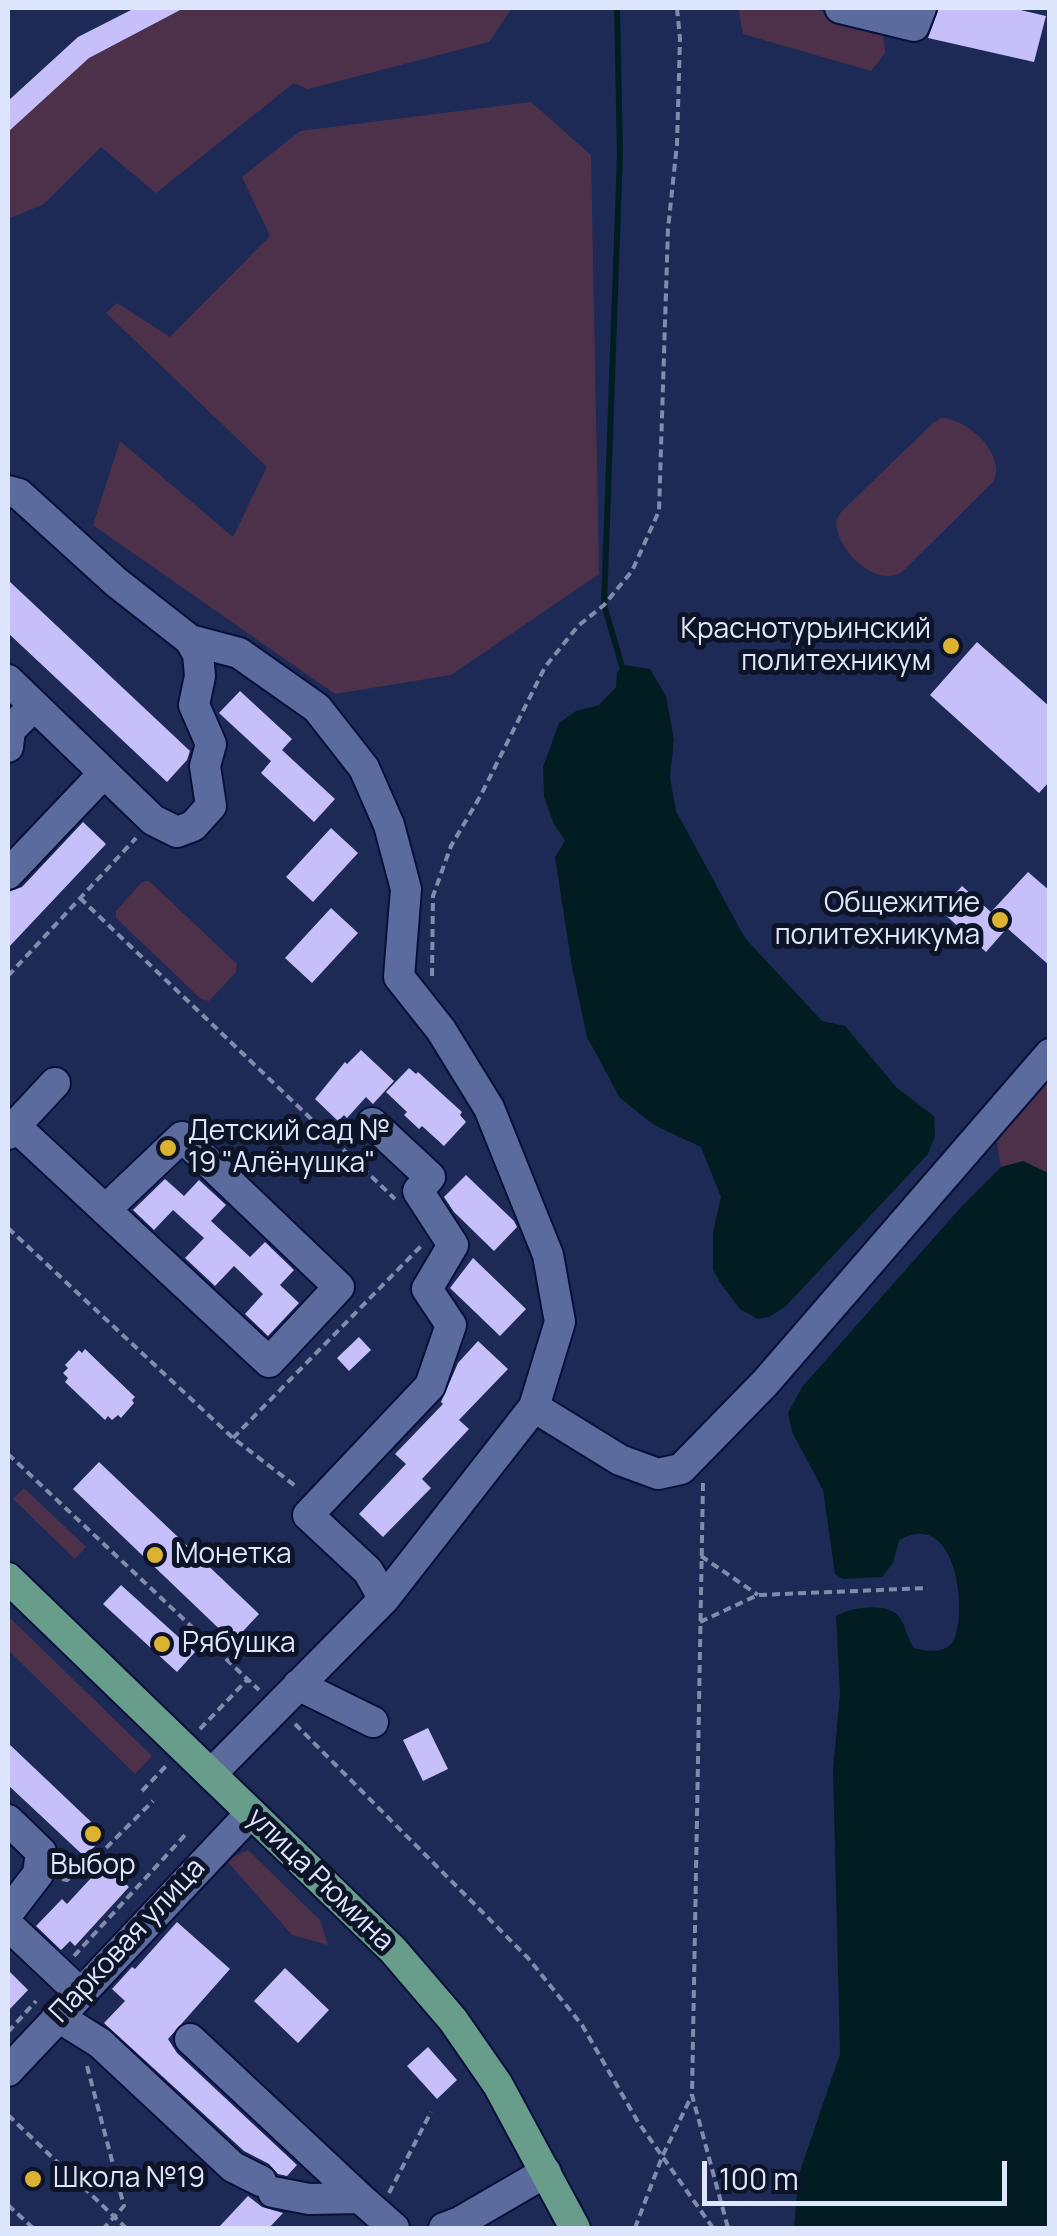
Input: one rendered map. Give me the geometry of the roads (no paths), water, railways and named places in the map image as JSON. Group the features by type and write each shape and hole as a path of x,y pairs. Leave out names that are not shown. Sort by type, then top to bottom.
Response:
{"main road":[{"name":"улица Рюмина","path":"8,1578 393,1950 454,2020 498,2085 575,2228"}],"street":[{"path":"840,8 914,26 922,8"},
{"path":"8,490 19,494 116,582 190,640 198,654 200,676 194,704 211,744 205,766 211,806 193,826 177,832 152,820 8,680"},
{"path":"190,640 239,652 317,708 364,768 390,824 406,889 400,977 441,1030 490,1108 548,1255 560,1322 534,1407 384,1600 211,1774"},
{"path":"8,747 10,730 34,706"},
{"path":"8,874 104,773"},
{"path":"534,1407 620,1460 658,1474 681,1469 765,1383 1050,1054"},
{"path":"54,1083 11,1130 105,1210 268,1362 339,1287 182,1137 105,1210"},
{"path":"372,1123 430,1177 418,1190 453,1245 426,1289 451,1325 430,1386 308,1514 368,1570 384,1600"},
{"path":"287,1695 373,1722"},
{"name":"Парковая улица","path":"8,2071 67,2022 69,1983 251,1813"},
{"path":"8,1820 41,1852 38,1874 8,1913"},
{"path":"8,1924 69,1983"},
{"path":"67,2022 100,2043 233,2167 267,2186 378,2214"},
{"path":"190,2039 378,2214"},
{"path":"444,2228 546,2172"}],"waterway":[{"path":"617,8 620,153 604,605 624,673"}],"place":[{"name":"Краснотурьинский политехникум","path":"951,646"},
{"name":"Общежитие политехникума","path":"1000,920"},
{"name":"Детский сад № 19 \"Алёнушка\"","path":"168,1148"},
{"name":"Монетка","path":"155,1555"},
{"name":"Рябушка","path":"162,1644"},
{"name":"Выбор","path":"93,1834"},
{"name":"Школа №19","path":"33,2179"}]}
